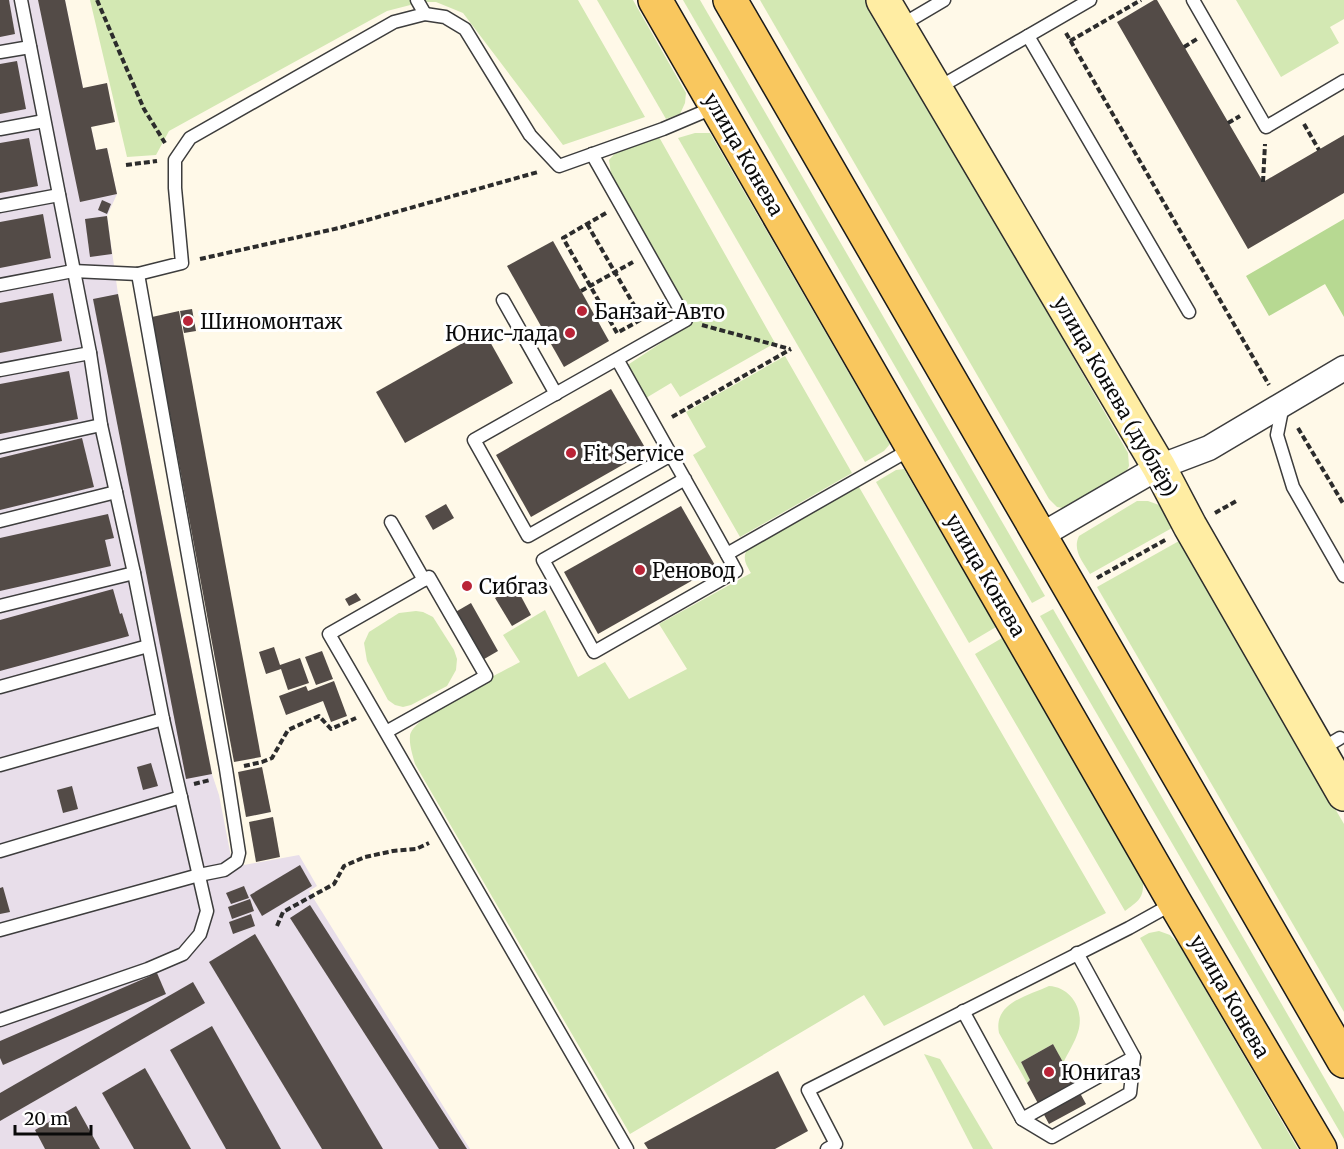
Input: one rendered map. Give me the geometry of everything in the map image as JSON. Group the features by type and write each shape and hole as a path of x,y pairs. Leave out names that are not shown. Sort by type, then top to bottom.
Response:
{"main road":[{"name":"улица Конева","path":"655,0 1175,903 1320,1149"},
{"path":"730,0 1344,1060"},
{"name":"улица Конева (дублёр)","path":"891,13 1159,467 1190,526 1329,744 1344,794"}],"street":[{"path":"1040,536 1159,467 1209,448 1344,368"}],"lane":[{"path":"0,1020 148,969 183,954 200,934 207,911 163,719 101,424 90,353 21,0"},
{"path":"417,0 425,14"},
{"path":"891,13 944,0"},
{"path":"935,90 1090,0"},
{"path":"1193,0 1266,127 1344,81"},
{"path":"0,285 74,271 138,274 182,263 175,188 175,160 190,138 394,22 425,14 445,17 465,29 530,135 559,166 663,129 716,106"},
{"path":"1028,36 1189,312"},
{"path":"0,52 30,47"},
{"path":"0,129 44,121"},
{"path":"592,154 686,320 474,440 528,536 671,455"},
{"path":"0,206 59,195"},
{"path":"0,930 224,870 237,861 239,853 138,274"},
{"path":"503,300 556,394"},
{"path":"0,370 90,353"},
{"path":"617,359 685,479 736,571 594,652 543,560 685,479"},
{"path":"1284,404 1278,435 1293,487 1344,576"},
{"path":"0,447 101,424"},
{"path":"727,554 912,448"},
{"path":"0,521 116,492"},
{"path":"391,522 424,580"},
{"path":"0,606 134,573"},
{"path":"386,732 486,676 429,577 329,634 627,1149"},
{"path":"0,687 148,646"},
{"path":"0,765 163,719"},
{"path":"0,851 179,792"},
{"path":"827,1149 836,1144 808,1090 1175,903"},
{"path":"963,1011 1022,1119 1052,1137 1130,1093 1134,1057 1077,953"},
{"path":"1022,1119 1134,1057"}],"path":[{"path":"97,0 144,109 175,160 126,165"},
{"path":"1070,41 1141,0"},
{"path":"1058,19 1270,387 1284,404 1344,505"},
{"path":"1296,110 1319,150"},
{"path":"1263,182 1266,127"},
{"path":"182,263 339,228 559,166"},
{"path":"620,205 563,238 590,286 617,333 674,300"},
{"path":"587,224 642,319"},
{"path":"581,291 648,254"},
{"path":"655,427 791,350 686,320"},
{"path":"1213,513 1238,500"},
{"path":"1097,578 1167,539"},
{"path":"179,792 211,780 226,769 272,758 288,730 319,717 332,729 374,710"},
{"path":"277,926 283,912 334,884 344,866 364,856 416,849 446,836"}],"shaded area":[{"path":"0,0 65,0 96,150 107,148 117,194 107,216 118,294 212,774 219,795 233,867 299,855 317,886 309,891 470,1149 0,1149"}],"green space":[{"path":"90,0 578,0 645,117 563,145 463,13 436,2 422,2 387,11 169,131 156,155 127,157"},
{"path":"597,0 633,0 686,93 680,114 666,119"},
{"path":"683,0 700,0 1045,596 1032,603"},
{"path":"760,0 868,0 1128,453 1129,466 1124,476 1069,509 1057,507 1049,499"},
{"path":"1236,0 1344,0 1344,19 1330,27 1339,43 1281,77"},
{"path":"695,133 710,133 890,444 884,451 865,462 678,138"},
{"path":"659,137 775,343 680,397 671,383 646,398 626,366 690,324 693,318 611,174 609,160 619,149"},
{"path":"1344,219 1344,317 1325,284 1269,316 1246,276"},
{"path":"785,356 852,473 740,537 693,455 706,447 686,412"},
{"path":"904,469 996,627 969,643 876,482 896,470"},
{"path":"859,487 1106,913 884,1026 864,995 630,1134 415,764 410,736 414,728 440,707 520,662 503,635 545,610 578,677 605,662 629,699 687,669 659,624 751,573 745,560 750,546"},
{"path":"1137,501 1148,501 1159,505 1172,528 1090,574 1078,551 1079,536"},
{"path":"1179,541 1344,824 1344,1012 1097,587"},
{"path":"1053,609 1344,1112 1344,1139 1040,616"},
{"path":"416,611 433,617 454,650 457,659 456,670 447,686 403,707 388,700 367,661 364,643 369,632 399,613"},
{"path":"1002,638 1143,882 1141,896 1125,911 975,654"},
{"path":"1159,931 1170,935 1178,943 1298,1149 1262,1149 1140,938"},
{"path":"1049,986 1057,987 1070,995 1078,1008 1080,1024 1063,1063 1053,1044 1021,1062 1030,1080 1027,1083 999,1033 1001,1014 1022,997"},
{"path":"924,1054 940,1059 993,1149 973,1149"}],"building":[{"path":"0,0 9,0 15,34 0,37"},
{"path":"38,0 65,0 83,88 107,83 115,122 91,127 96,150 107,148 117,194 80,202"},
{"path":"1157,0 1263,182 1344,135 1344,193 1248,249 1117,22"},
{"path":"17,61 26,109 0,114 0,64"},
{"path":"29,138 38,186 0,193 0,143"},
{"path":"102,200 111,204 107,214 98,210"},
{"path":"43,214 51,258 0,268 0,222"},
{"path":"107,216 112,254 90,257 85,219"},
{"path":"553,241 609,341 564,367 507,266"},
{"path":"53,293 62,341 0,353 0,303"},
{"path":"118,294 212,774 186,779 93,299"},
{"name":"Шиномонтаж","path":"192,309 196,331 184,333 180,311"},
{"path":"179,311 261,757 234,762 152,317"},
{"path":"484,331 513,383 405,443 376,392"},
{"path":"69,371 78,419 0,434 0,384"},
{"name":"Fit Service","path":"611,389 647,451 531,517 496,455"},
{"path":"82,438 94,487 0,510 0,458"},
{"path":"446,504 454,518 433,530 425,516"},
{"name":"Реновод","path":"681,506 716,567 598,634 564,572"},
{"path":"108,514 114,538 105,540 111,566 0,591 0,538"},
{"path":"516,587 531,615 512,626 495,598"},
{"path":"113,589 129,636 0,671 0,620"},
{"path":"356,593 361,600 349,606 345,599"},
{"path":"471,603 498,651 479,662 452,614"},
{"path":"274,647 280,665 300,658 309,683 288,690 281,669 266,674 259,652"},
{"path":"322,651 333,679 316,685 305,657"},
{"path":"334,681 347,716 331,722 323,701 286,715 279,696 306,686 308,691"},
{"path":"151,763 158,786 143,790 137,767"},
{"path":"262,767 271,812 246,817 238,772"},
{"path":"72,786 78,809 63,813 57,790"},
{"path":"273,817 280,857 256,862 249,822"},
{"path":"300,865 312,886 262,916 250,895"},
{"path":"244,886 249,898 231,904 226,893"},
{"path":"3,887 10,912 0,914 0,888"},
{"path":"250,899 254,911 232,919 228,907"},
{"path":"310,905 467,1149 439,1149 290,918"},
{"path":"251,914 255,926 233,934 229,922"},
{"path":"255,934 383,1149 322,1149 209,962"},
{"path":"157,973 166,994 3,1065 0,1058 0,1041"},
{"path":"193,982 205,1003 0,1121 0,1093"},
{"path":"212,1026 281,1149 226,1149 170,1050"},
{"path":"1053,1044 1086,1104 1049,1124 1027,1083 1030,1080 1021,1062"},
{"path":"145,1068 191,1149 134,1149 102,1093"},
{"path":"778,1071 808,1131 775,1149 648,1149 644,1143"},
{"path":"76,1106 100,1149 45,1149 35,1130"}],"place":[{"name":"Банзай-Авто","path":"582,311"},
{"name":"Шиномонтаж","path":"188,321"},
{"name":"Юнис-лада","path":"570,333"},
{"name":"Fit Service","path":"571,453"},
{"name":"Реновод","path":"640,570"},
{"name":"Сибгаз","path":"467,586"},
{"name":"Юнигаз","path":"1049,1072"}]}
